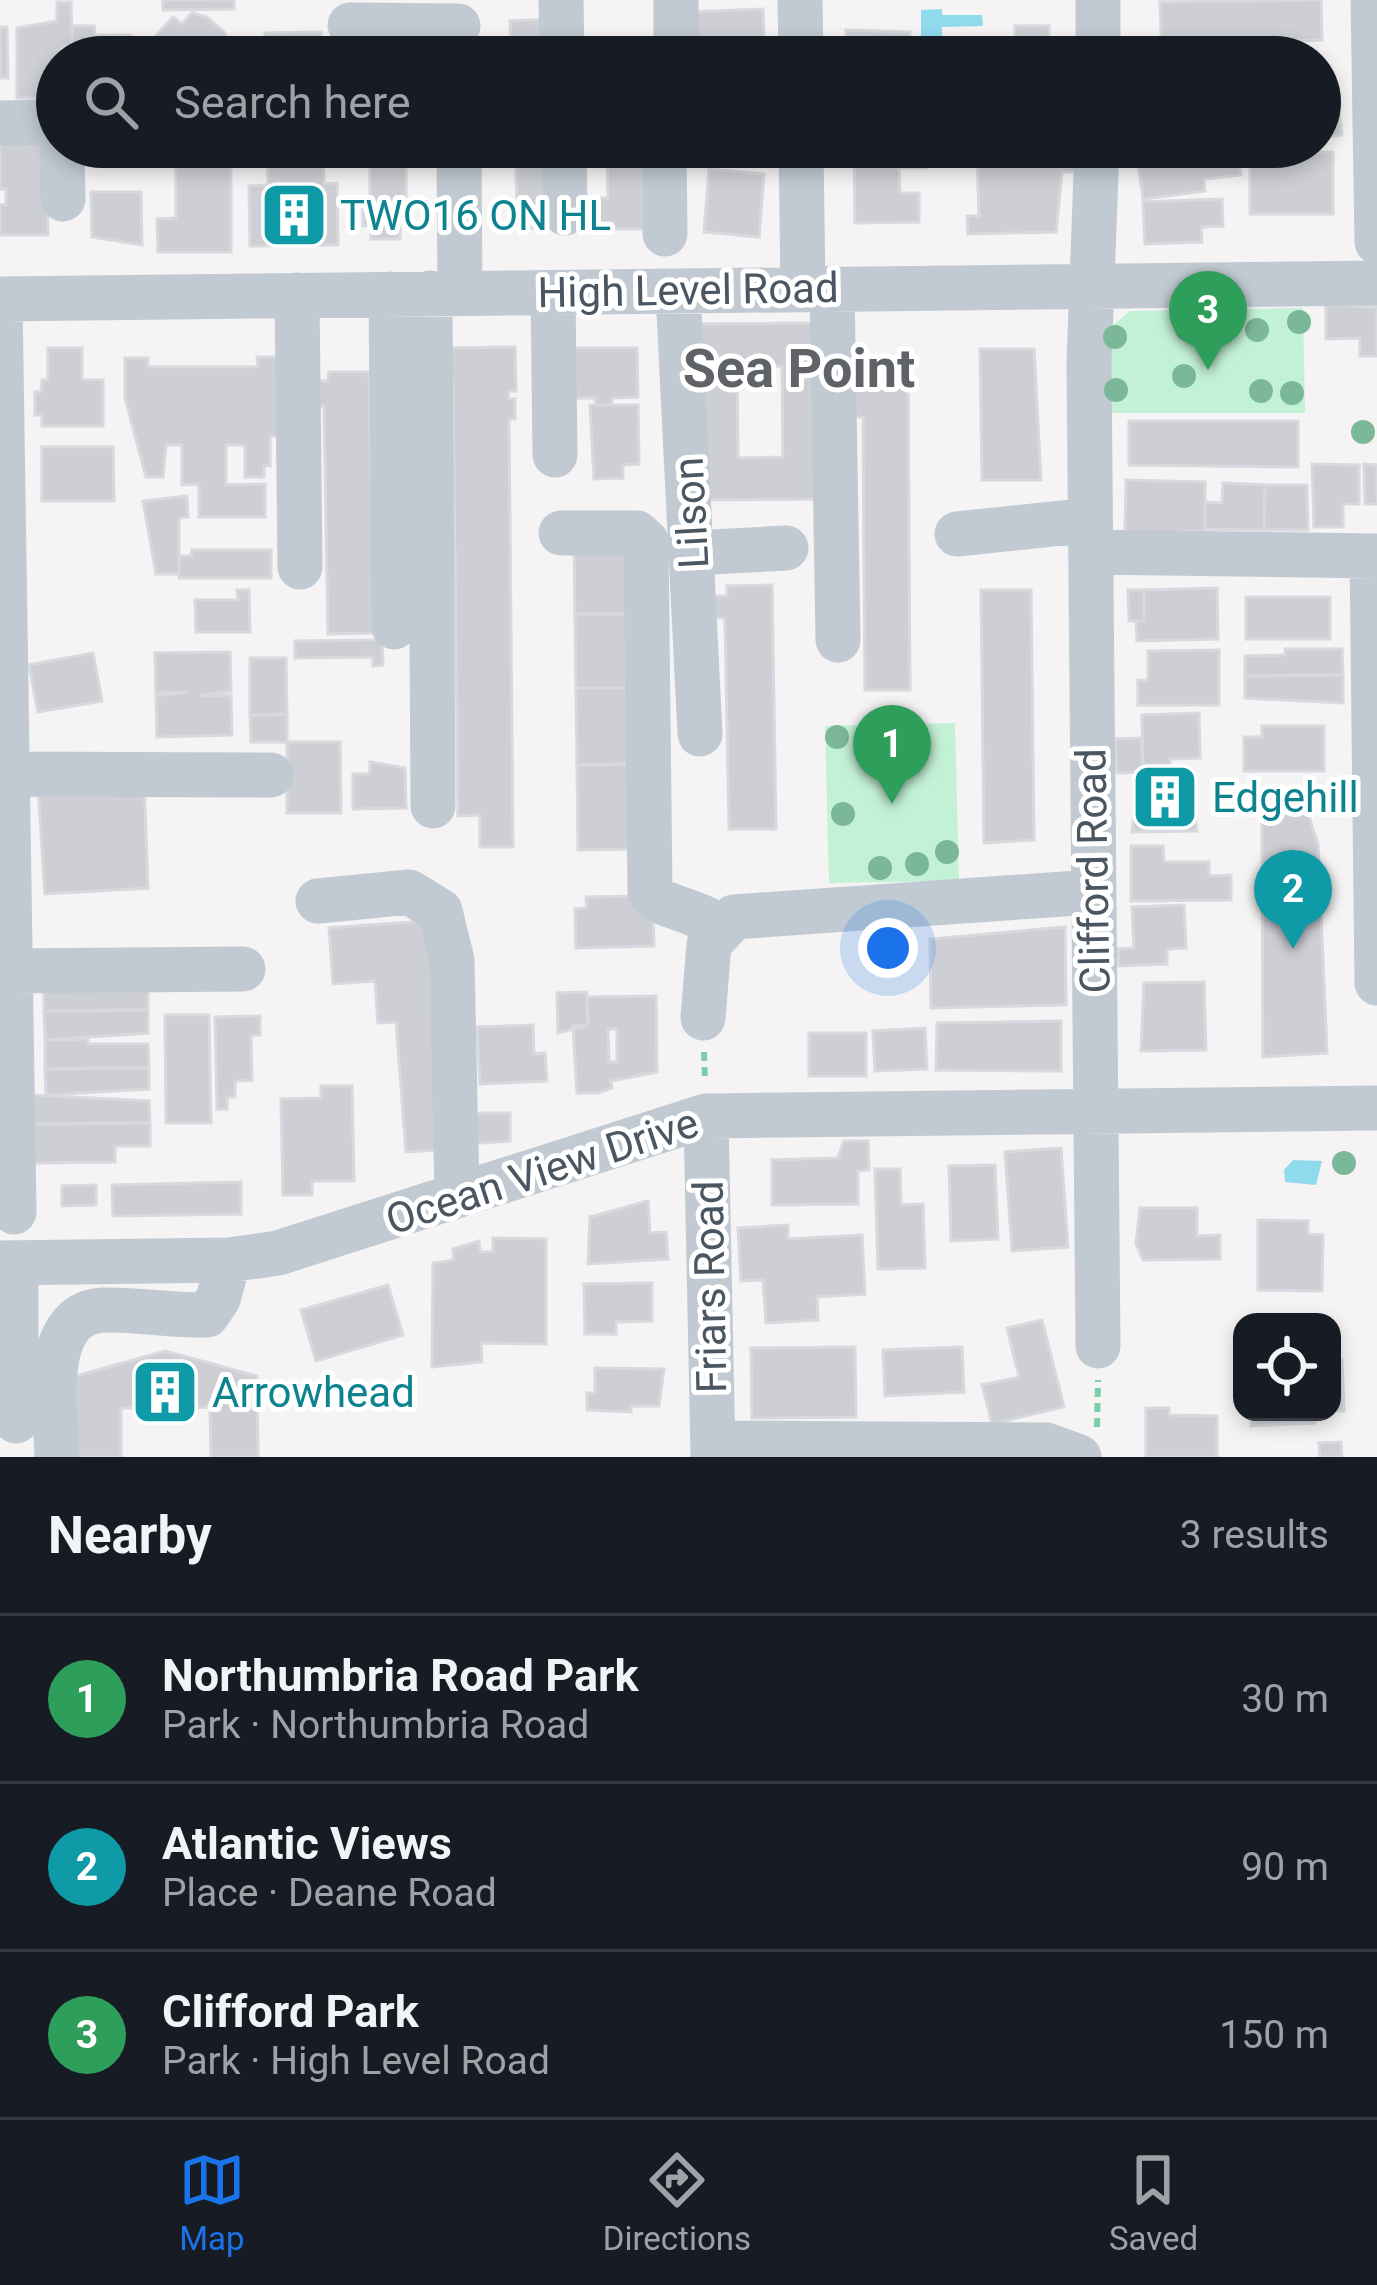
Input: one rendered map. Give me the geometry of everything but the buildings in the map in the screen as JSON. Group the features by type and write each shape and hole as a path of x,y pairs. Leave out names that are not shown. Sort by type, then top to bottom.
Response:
{"street":[{"path":"561,0 562,36"},
{"path":"676,0 676,36"},
{"path":"800,0 801,36"},
{"path":"1098,0 1098,36"},
{"path":"1373,0 1377,242"},
{"path":"350,25 458,28"},
{"path":"0,122 36,122"},
{"path":"62,168 63,199"},
{"path":"394,627 427,294 454,168"},
{"path":"564,168 565,213"},
{"path":"664,168 665,234"},
{"path":"803,168 817,289 838,640"},
{"name":"Clifford Road","path":"1097,168 1089,313 1098,1346"},
{"name":"High Level Road","path":"0,299 1377,283"},
{"name":"Lilson","path":"678,292 700,734"},
{"path":"553,293 555,454"},
{"path":"427,294 433,806"},
{"path":"297,295 300,567"},
{"path":"0,299 14,1212"},
{"path":"561,533 637,532 646,541 650,893 657,902 699,911 720,928"},
{"path":"957,534 1091,536 1374,556 1377,983"},
{"path":"693,553 786,548"},
{"path":"6,774 272,776"},
{"path":"318,901 409,892 440,911 452,961 458,1196"},
{"path":"703,1030 709,944 734,917 1092,892"},
{"path":"10,971 243,969"},
{"name":"Ocean View Drive","path":"8,1263 229,1260 317,1242 458,1196 706,1103 1377,1108"},
{"name":"Friars Road","path":"706,1103 714,1450"},
{"path":"56,1457 57,1352 75,1321 103,1310 207,1315 218,1299 229,1260"},
{"path":"8,1263 16,1420"},
{"path":"714,1450 1088,1446"}],"path":[{"path":"703,1030 706,1103"},
{"path":"1088,1446 1098,1346"}],"green space":[{"path":"1303,308 1305,413 1111,413 1111,327 1130,311"},
{"path":"955,723 959,881 829,883 825,726"}],"water":[{"path":"921,10 982,15 983,26 942,27 942,36 921,36"},
{"path":"1293,1160 1322,1161 1316,1185 1285,1182 1284,1170"}],"place":[{"name":"TWO16 ON HL","path":"294,215"},
{"name":"Clifford Park","path":"1208,370"},
{"name":"Edgehill","path":"1165,797"},
{"name":"Northumbria Road Park","path":"892,804"},
{"name":"Atlantic Views","path":"1293,949"},
{"name":"Arrowhead","path":"165,1392"}],"district":[{"name":"Sea Point","path":"799,368"}]}
